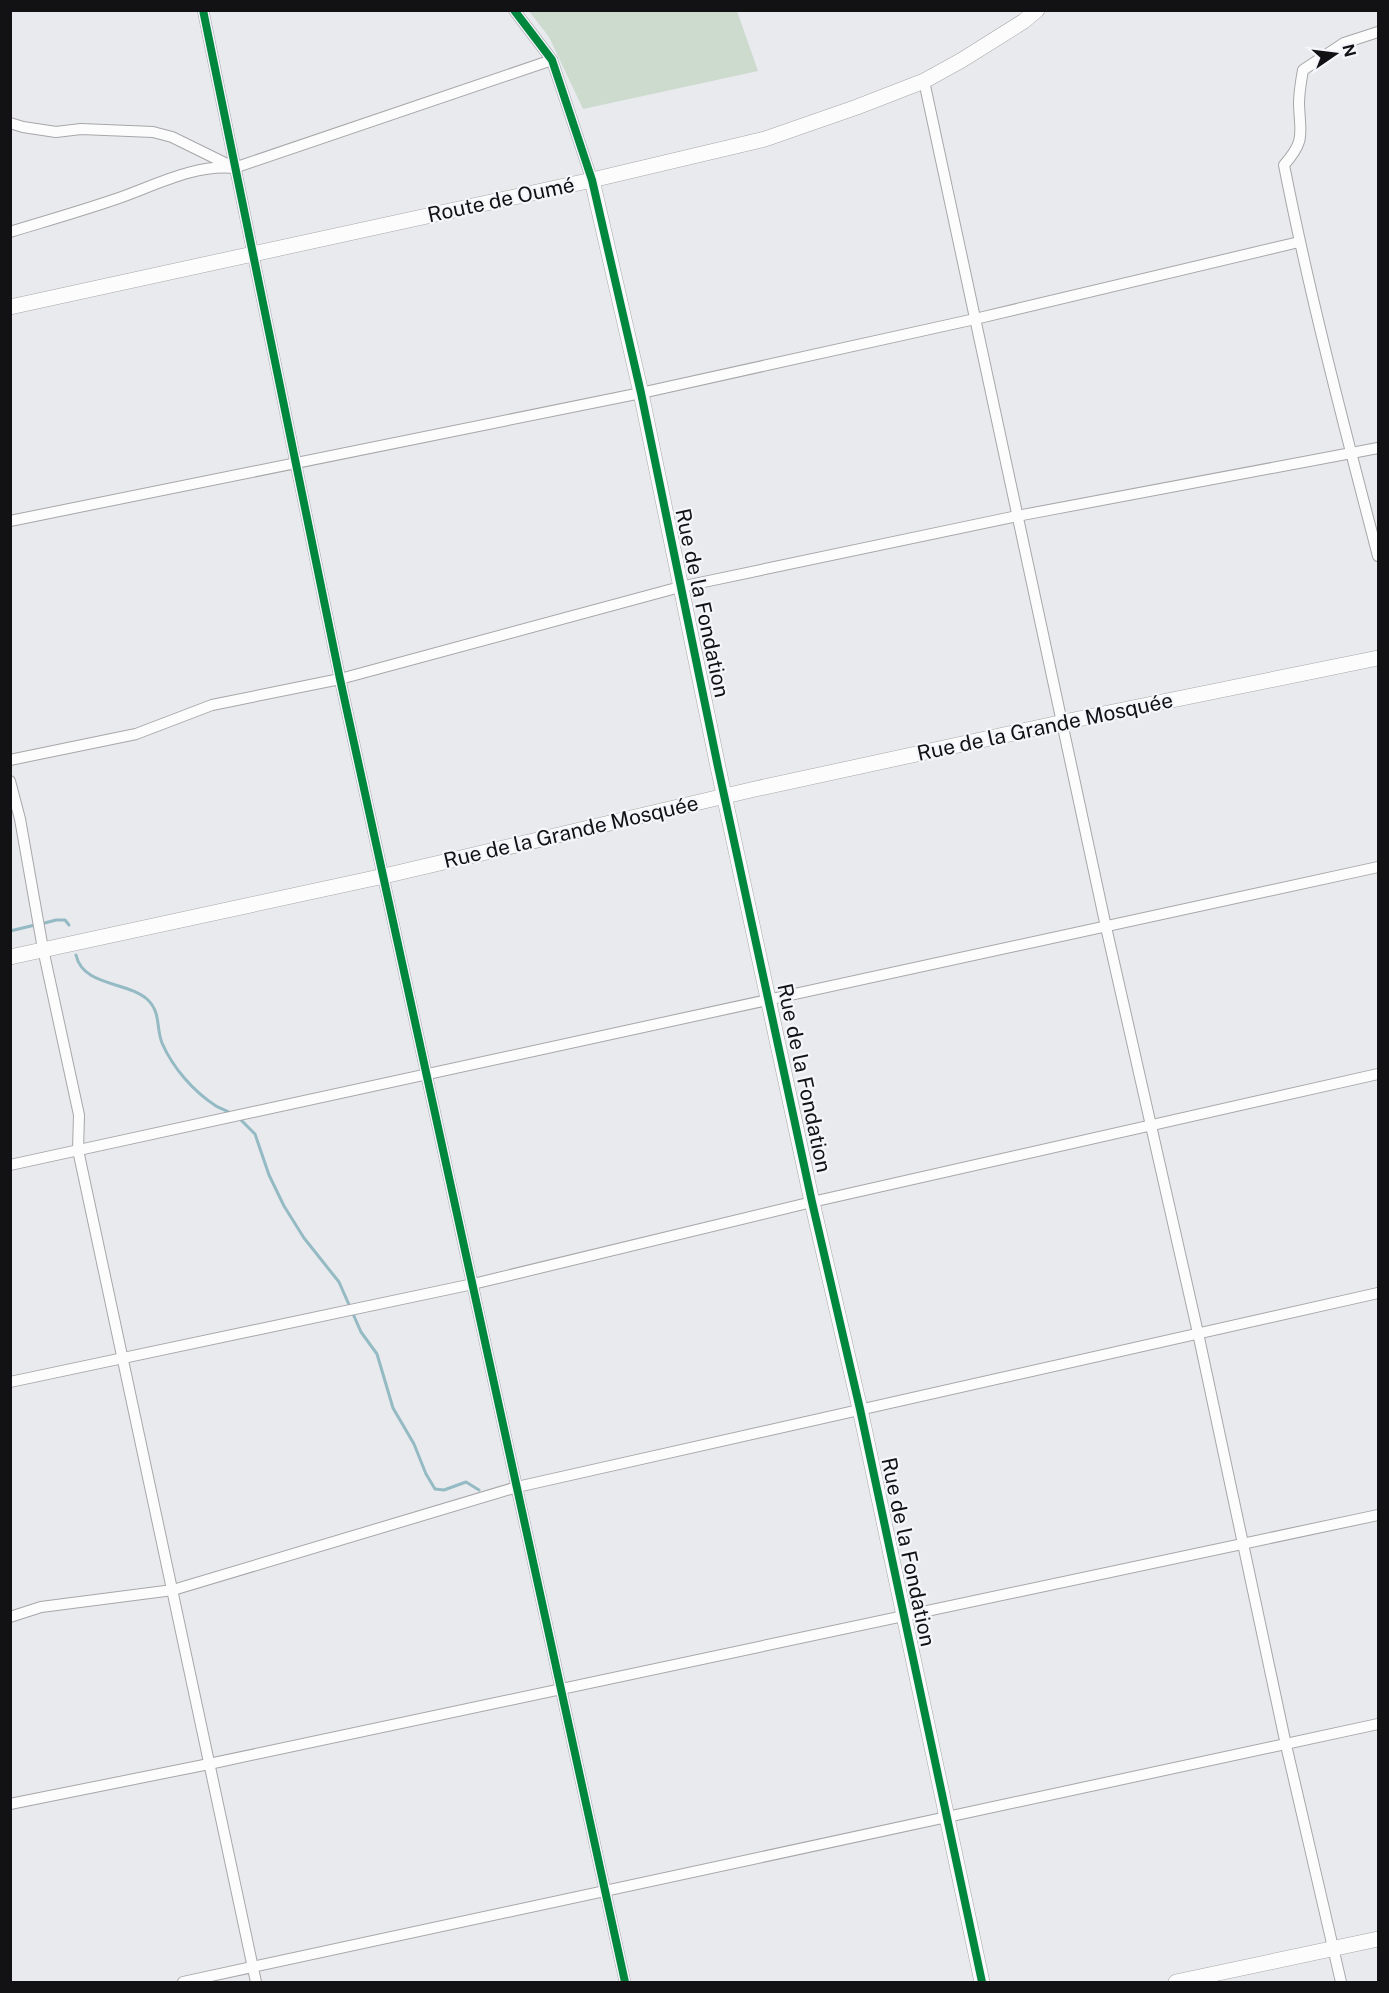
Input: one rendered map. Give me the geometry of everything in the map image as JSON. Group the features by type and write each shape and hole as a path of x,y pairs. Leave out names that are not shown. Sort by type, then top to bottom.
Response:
{"street":[{"path":"203,10 340,679 625,1983"},
{"path":"514,10 552,60 592,180"},
{"name":"Route de Oumé","path":"10,307 592,180 765,139 858,107 924,81 962,60 1024,21 1037,10"},
{"path":"1378,32 1344,43 1303,70 1299,102 1302,135 1293,155 1284,165 1299,242 1378,556"},
{"path":"10,232 192,172 220,167 234,168 552,60"},
{"path":"924,81 1017,516 1064,722 1106,927 1152,1124 1286,1745 1341,1983"},
{"path":"10,123 56,132 81,129 153,132 172,137 234,168"},
{"name":"Rue de la Fondation","path":"592,180 641,393 680,587 812,1202 860,1409 982,1983"},
{"path":"10,521 641,393 975,320 1299,242"},
{"path":"10,760 136,734 212,705 340,679 680,587 1017,516 1378,448"},
{"name":"Rue de la Grande Mosquée","path":"10,957 384,876 725,796 1064,722 1378,658"},
{"path":"10,781 20,819 43,949 79,1114 78,1150 256,1983"},
{"path":"10,1165 1378,867"},
{"path":"10,1382 473,1284 812,1202 1378,1074"},
{"path":"10,1617 42,1607 173,1590 517,1487 1378,1293"},
{"path":"10,1804 209,1764 1378,1515"},
{"path":"183,1983 1378,1724"},
{"path":"1176,1983 1378,1939"}],"green space":[{"path":"529,11 737,11 758,71 583,109 549,37"}],"waterway":[{"path":"41,924 65,920 69,925"},
{"path":"10,931 35,925"},
{"path":"76,955 80,965 87,973 129,989 148,1000 157,1015 162,1043 178,1070 208,1100 232,1114"},
{"path":"240,1119 255,1134 269,1175 284,1206 304,1238 339,1282 361,1332 377,1354 393,1408 414,1444 426,1474 435,1489 444,1490 466,1482 479,1490"}],"cycle path":[{"path":"203,10 340,679 625,1982"},
{"path":"514,10 552,60 592,180 641,393 718,767 812,1202 860,1409 982,1982"}]}
